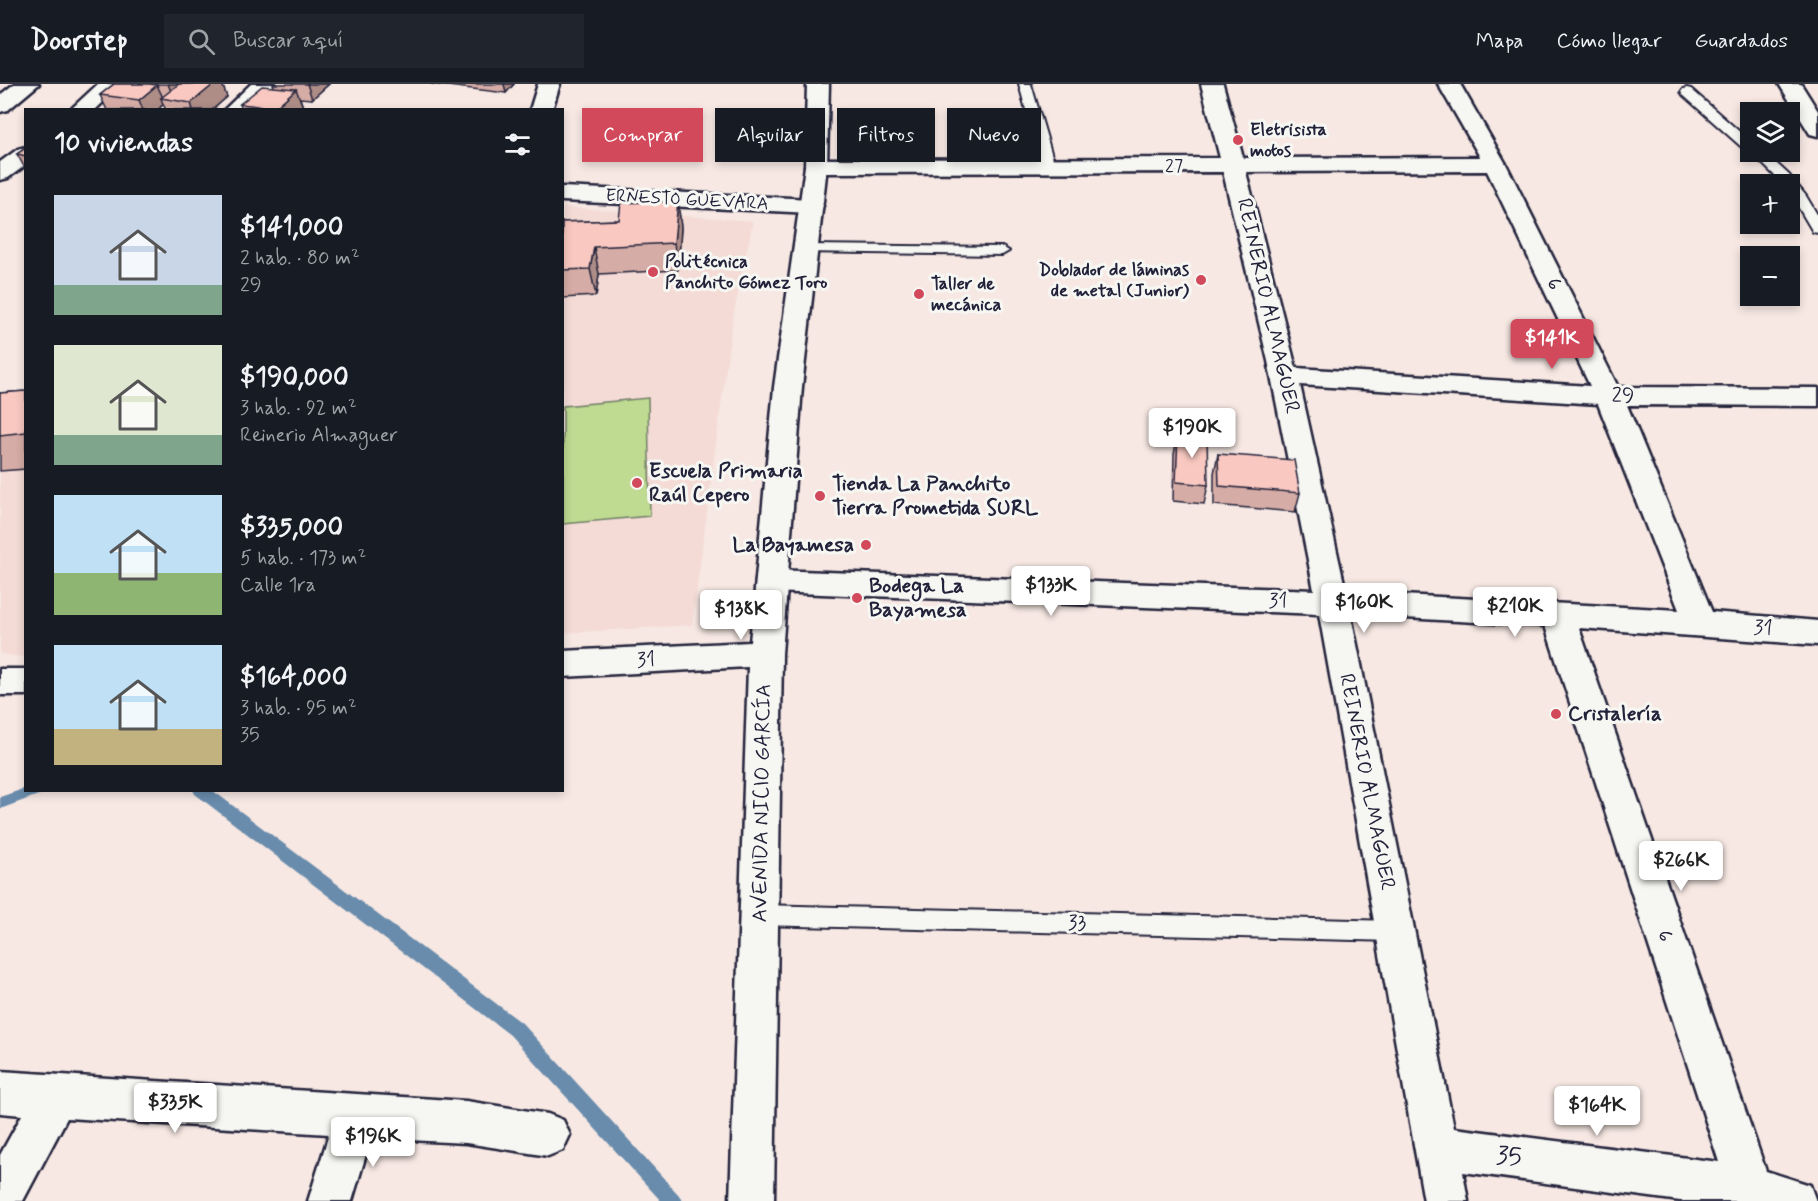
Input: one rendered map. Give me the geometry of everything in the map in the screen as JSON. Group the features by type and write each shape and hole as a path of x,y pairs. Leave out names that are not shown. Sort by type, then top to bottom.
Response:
{"street":[{"path":"0,105 28,84"},
{"path":"83,108 111,84"},
{"path":"237,108 264,84"},
{"path":"543,108 549,84"},
{"name":"AVENIDA NICIO GARCÍA","path":"752,1201 765,654 788,387 816,166 818,84"},
{"name":"REINERIO ALMAGUER","path":"1212,84 1286,376 1332,603 1446,1201"},
{"name":"6","path":"1449,84 1495,164 1609,396 1700,623"},
{"path":"1790,84 1818,129"},
{"path":"0,173 24,155"},
{"name":"27","path":"816,166 1495,164"},
{"name":"ERNESTO GUEVARA","path":"564,194 811,206"},
{"name":"29","path":"1286,376 1609,396 1818,397"},
{"name":"31","path":"772,581 1332,603 1700,623 1818,633"},
{"name":"6","path":"1558,615 1750,1188"},
{"name":"31","path":"564,664 765,654"},
{"path":"0,682 24,682"},
{"path":"0,1092 466,1122 548,1136"},
{"path":"0,1199 55,1097"},
{"path":"330,1201 356,1116"},
{"name":"35","path":"1436,1147 1750,1188 1794,1201"}],"lane":[{"path":"1025,84 1048,166"},
{"path":"1687,92 1740,138"},
{"path":"1769,162 1802,198 1818,229"},
{"path":"805,249 1002,251"},
{"name":"33","path":"759,915 1395,931"}],"shaded area":[{"name":"Escuela Primaria Raúl Cepero","path":"564,207 753,221 732,323 692,625 564,633"},
{"path":"24,395 24,657 0,654 0,397"}],"green space":[{"path":"648,398 650,516 564,524 564,406"}],"building":[{"path":"114,84 157,85 139,100 100,95"},
{"path":"179,84 214,84 191,103 161,98"},
{"path":"262,86 296,89 275,108 240,104"},
{"path":"678,201 674,243 594,247 590,269 564,270 564,222 619,220 621,203"},
{"path":"24,391 24,432 0,435 0,393"},
{"path":"1178,434 1207,434 1208,485 1176,482"},
{"path":"1218,454 1294,460 1300,493 1219,486"}],"waterway":[{"path":"0,803 30,792"},
{"path":"203,792 516,1029 673,1201"}],"place":[{"name":"Eletrisista motos","path":"1238,140"},
{"name":"Politécnica Panchito Gómez Toro","path":"653,272"},
{"name":"Doblador de láminas de metal (Junior)","path":"1201,280"},
{"name":"Taller de mecánica","path":"919,294"},
{"name":"Escuela Primaria Raúl Cepero","path":"637,483"},
{"name":"Tienda La Panchito Tierra Prometida SURL","path":"820,496"},
{"name":"La Bayamesa","path":"866,545"},
{"name":"Bodega La Bayamesa","path":"857,598"},
{"name":"Cristalería","path":"1556,714"}]}
